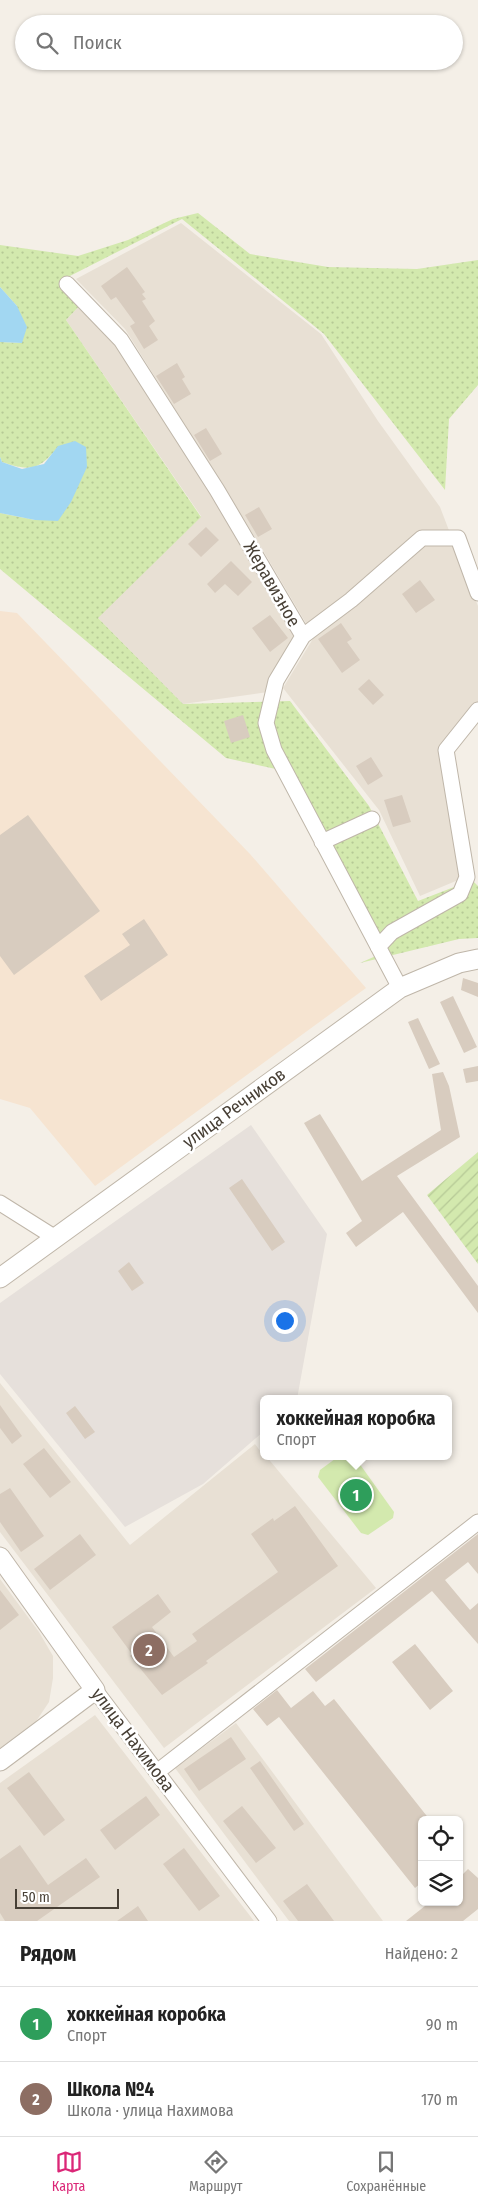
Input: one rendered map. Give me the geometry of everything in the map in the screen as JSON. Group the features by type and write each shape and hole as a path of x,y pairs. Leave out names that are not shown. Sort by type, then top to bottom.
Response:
{"street":[{"name":"Жеравизное","path":"67,284 121,340 218,490 302,636 276,680 266,723 274,750 400,988"},
{"path":"302,636 351,600 422,538 458,538 478,593"},
{"path":"378,947 392,932 460,894 467,877 446,750 478,710"},
{"path":"322,842 372,819"},
{"name":"улица Речников","path":"0,1278 400,988 459,963 478,959"},
{"path":"0,1203 54,1238"},
{"path":"158,1772 478,1522"},
{"name":"улица Нахимова","path":"0,1557 95,1690 269,1921"},
{"path":"0,1761 95,1690"}],"shaded area":[{"path":"181,223 321,334 378,421 440,507 478,606 478,705 438,750 463,878 420,896 379,810 283,688 314,637 261,547 125,329 76,279"},
{"path":"84,301 130,347 299,629 268,692 183,704 97,617 201,516 66,320"},
{"path":"0,611 17,613 250,854 366,988 95,1186 30,1108 0,1099"},
{"path":"251,1125 327,1234 298,1395 260,1395 260,1435 203,1484 125,1527 0,1374 0,1303"},
{"path":"0,1383 130,1545 255,1444 260,1451 260,1460 269,1460 376,1588 164,1748 0,1532"},
{"path":"0,1579 39,1632 53,1656 53,1678 49,1702 35,1723 0,1749"},
{"path":"95,1715 254,1921 0,1921 0,1783"},
{"path":"236,1723 383,1921 289,1921 175,1768"}],"green space":[{"path":"198,213 250,254 328,267 417,269 478,260 478,385 449,419 445,490 324,334 182,219 64,279 84,301 66,320 201,517 98,618 183,704 290,701 369,806 418,901 472,880 478,886 478,938 459,939 360,963 378,955 285,771 226,758 0,569 0,513 35,520 59,446 46,460 34,467 28,468 12,465 2,462 0,457 0,342 22,343 17,306 0,287 0,245 78,256 128,240 173,219"},
{"path":"478,1152 478,1264 427,1195"},
{"path":"334,1460 357,1460 394,1512 393,1518 368,1535 361,1533 318,1477 320,1470"}],"water":[{"path":"0,287 17,306 27,327 22,343 0,342"},
{"path":"75,441 86,447 87,467 71,502 58,521 35,520 0,513 0,457 2,462 22,469 44,464 58,446"}],"building":[{"path":"127,267 145,292 142,294 146,299 142,301 155,321 149,326 158,340 144,349 130,326 135,323 116,297 111,300 101,286"},
{"path":"177,363 185,377 182,379 191,394 174,404 156,376"},
{"path":"206,428 222,454 210,461 194,435"},
{"path":"259,507 272,529 258,537 245,515"},
{"path":"206,527 219,540 201,557 188,544"},
{"path":"231,561 252,582 238,596 225,584 215,593 207,584"},
{"path":"420,580 435,600 416,613 402,594"},
{"path":"270,615 288,638 270,652 252,628"},
{"path":"341,623 352,639 347,642 360,660 342,673 318,639"},
{"path":"369,679 384,695 373,705 358,689"},
{"path":"243,715 250,737 231,743 224,721"},
{"path":"371,757 383,776 368,785 356,766"},
{"path":"402,795 411,822 393,827 384,800"},
{"path":"28,815 100,911 14,975 0,956 0,835"},
{"path":"144,919 168,955 101,1001 84,976 130,945 122,934"},
{"path":"463,978 478,983 478,997 461,990"},
{"path":"453,996 477,1047 464,1053 440,1002"},
{"path":"418,1018 440,1064 429,1069 408,1022"},
{"path":"478,1066 478,1081 466,1083 463,1069"},
{"path":"443,1072 449,1086 460,1137 397,1176 478,1286 478,1313 403,1212 356,1247 346,1233 362,1221 304,1123 320,1114 362,1181 441,1130 432,1074"},
{"path":"242,1179 285,1242 272,1251 229,1188"},
{"path":"129,1262 144,1283 132,1291 118,1271"},
{"path":"0,1405 22,1436 12,1444 0,1428"},
{"path":"75,1406 95,1432 85,1439 66,1413"},
{"path":"44,1448 71,1482 50,1498 23,1464"},
{"path":"10,1488 44,1536 21,1552 0,1522 0,1494"},
{"path":"295,1506 338,1566 162,1695 130,1656 132,1654 112,1627 158,1594 171,1612 152,1627 174,1657 197,1641 192,1634 278,1572 251,1534 273,1518 274,1521"},
{"path":"80,1534 96,1555 50,1590 34,1569"},
{"path":"478,1534 478,1574 468,1562 445,1580 470,1610 478,1603 478,1644 432,1591 316,1682 305,1669"},
{"path":"0,1590 19,1615 0,1630"},
{"path":"415,1644 453,1691 430,1710 392,1662"},
{"path":"277,1690 291,1708 313,1691 325,1706 334,1699 427,1816 418,1816 418,1885 415,1888 279,1717 267,1726 253,1709"},
{"path":"231,1737 246,1759 199,1791 184,1769"},
{"path":"260,1761 304,1824 294,1831 250,1768"},
{"path":"29,1772 65,1820 44,1836 7,1788"},
{"path":"146,1796 160,1815 115,1850 100,1830"},
{"path":"242,1806 276,1848 256,1863 223,1821"},
{"path":"20,1845 48,1885 86,1858 100,1877 37,1921 5,1921 0,1913 0,1859"},
{"path":"184,1848 220,1896 199,1911 163,1864"},
{"path":"468,1869 478,1878 478,1909 463,1921 406,1921 425,1906 463,1906 463,1874"},
{"path":"307,1884 334,1921 298,1921 283,1901"},
{"path":"138,1906 148,1921 117,1921"}],"place":[{"name":"хоккейная коробка","path":"356,1495"},
{"name":"Школа №4","path":"149,1650"}]}
